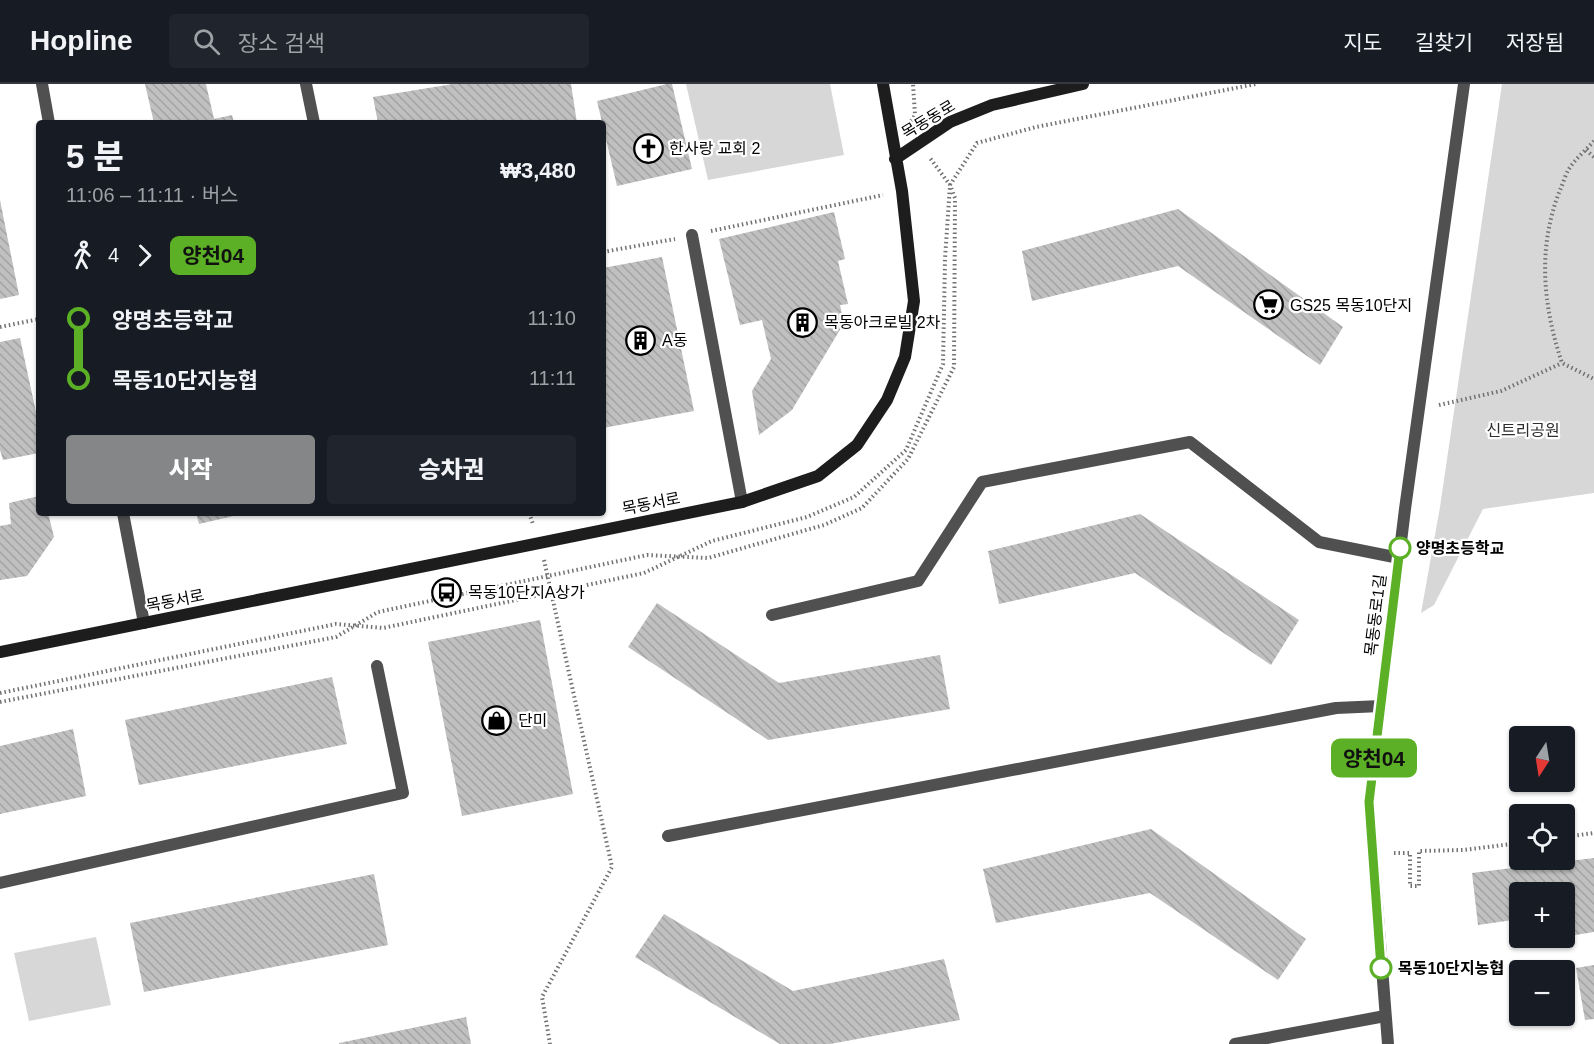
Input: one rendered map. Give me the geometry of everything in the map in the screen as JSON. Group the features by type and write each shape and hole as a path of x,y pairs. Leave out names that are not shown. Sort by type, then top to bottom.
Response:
{"main road":[{"name":"목동서로","path":"0,652 742,502 818,476 857,445 887,400 905,357 914,301 902,191 883,84"},
{"name":"목동동로","path":"895,159 950,122 992,105 1083,84"}],"street":[{"path":"42,84 48,120"},
{"path":"306,84 313,120"},
{"name":"목동동로1길","path":"1388,1044 1369,802 1418,409 1464,84"},
{"path":"692,235 742,502"},
{"path":"772,615 918,581 982,482 1191,442 1319,542 1399,558"},
{"path":"124,516 144,623"},
{"path":"0,883 403,794 377,666"},
{"path":"668,836 1336,708 1381,706"},
{"path":"1235,1044 1385,1016"}],"path":[{"path":"906,126 915,115 913,84"},
{"path":"950,185 977,143 1036,127 1256,84"},
{"path":"1594,141 1568,169 1551,213 1546,248 1545,289 1551,330 1562,363 1594,379"},
{"path":"1586,150 1594,157"},
{"path":"606,251 902,191"},
{"path":"0,327 36,320"},
{"path":"1418,409 1501,391 1562,363"},
{"path":"540,543 612,867 542,997 550,1044"},
{"path":"1575,836 1594,833"},
{"path":"1394,853 1410,853 1410,886 1419,886 1419,851 1463,850 1509,844"}],"green space":[{"path":"686,84 830,84 844,155 708,180"},
{"name":"신트리공원","path":"1502,84 1594,84 1594,493 1483,509 1434,605 1421,613 1440,507"},
{"path":"96,937 111,1005 29,1021 14,953"}],"building":[{"path":"145,84 206,84 214,119 232,115 233,120 153,120"},
{"path":"453,84 571,84 577,120 377,120 373,97"},
{"name":"한사랑 교회 2","path":"672,84 692,169 617,186 606,139 606,120 601,120 597,101"},
{"path":"0,200 19,295 0,299"},
{"path":"1178,209 1343,327 1320,365 1178,266 1032,301 1022,251"},
{"name":"목동아크로빌 2차","path":"834,212 845,259 838,261 848,304 840,305 844,323 792,410 759,435 752,391 771,359 762,320 740,325 719,239"},
{"name":"A동","path":"662,257 694,411 606,427 606,267"},
{"path":"20,338 36,412 36,454 3,460 0,450 0,342"},
{"path":"36,497 36,516 49,516 54,537 27,576 0,580 0,526 11,524 9,503"},
{"path":"1140,514 1299,620 1271,665 1135,573 999,604 988,551"},
{"path":"197,516 233,516 199,524"},
{"path":"657,603 779,683 940,655 950,709 768,740 628,647"},
{"path":"540,620 573,794 462,816 428,642"},
{"path":"332,677 347,744 139,785 125,720"},
{"path":"73,729 86,796 0,814 0,746"},
{"path":"1151,829 1306,939 1278,980 1150,893 996,923 983,869"},
{"path":"1594,858 1594,932 1575,935 1575,882 1509,882 1509,921 1478,925 1472,873 1509,868 1575,870 1575,860"},
{"path":"374,874 388,945 144,992 130,923"},
{"path":"664,914 793,991 944,959 960,1020 830,1044 780,1044 635,957"},
{"path":"1594,965 1594,1019 1585,1020 1576,968"},
{"path":"466,1017 471,1044 339,1044 339,1043"}],"bus line":[{"name":"양천04","path":"1381,968 1369,802 1400,548"}],"place":[{"name":"한사랑 교회 2","path":"648,148"},
{"name":"GS25 목동10단지","path":"1269,305"},
{"name":"목동아크로빌 2차","path":"803,322"},
{"name":"A동","path":"641,340"},
{"name":"양명초등학교","path":"1400,548"},
{"name":"목동10단지A상가","path":"447,592"},
{"name":"단미","path":"497,720"},
{"name":"목동10단지농협","path":"1381,968"}]}
